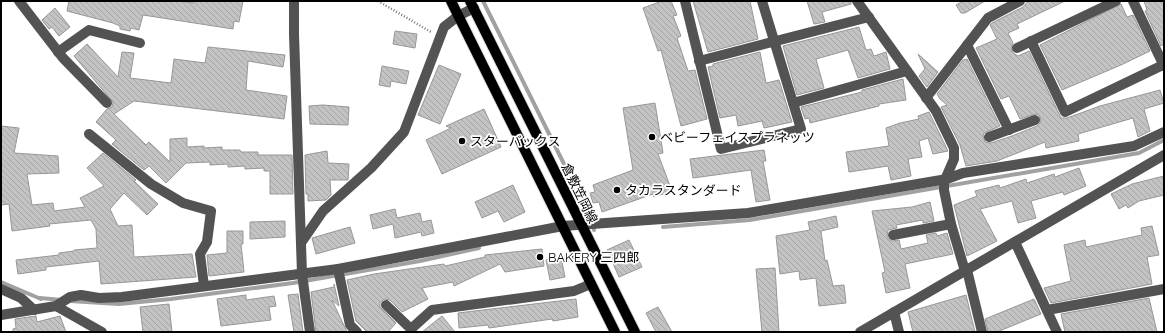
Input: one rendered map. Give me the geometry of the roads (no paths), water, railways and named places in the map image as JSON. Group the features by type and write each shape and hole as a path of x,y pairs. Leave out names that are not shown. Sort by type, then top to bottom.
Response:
{"main road":[{"path":"451,1 615,332"},
{"name":"倉敷笠岡線","path":"472,5 634,332"}],"street":[{"path":"19,1 58,52 107,103"},
{"path":"294,1 300,243 302,279 310,332"},
{"path":"685,1 721,149 801,128 762,1"},
{"path":"857,1 936,111 954,148 954,159 945,184 951,224 966,270 982,332"},
{"path":"926,98 988,18 1020,1"},
{"path":"1017,48 1116,1"},
{"path":"1031,41 1065,112 1164,66 1133,1"},
{"path":"300,243 323,211 371,168 404,132 444,27 472,5"},
{"path":"699,61 869,18"},
{"path":"58,52 89,30 140,43"},
{"path":"967,45 1009,130"},
{"path":"793,103 907,72"},
{"path":"989,137 1035,120"},
{"path":"1,315 34,310 58,304 70,297 81,295 98,298 122,297 204,286 302,279 339,273 563,226 748,213 945,184 963,174 1134,146 1164,132"},
{"path":"89,134 151,184 183,203 211,211 207,242 200,254 204,286"},
{"path":"860,332 1164,155"},
{"path":"893,235 951,224"},
{"path":"1015,242 1057,332"},
{"path":"339,273 342,281 350,325 357,332"},
{"path":"386,305 411,329 432,310 574,291 591,284"},
{"path":"1,288 21,298 34,310"},
{"path":"1047,310 1164,289"},
{"path":"58,304 102,332"},
{"path":"894,312 899,332"}],"waterway":[{"path":"483,1 566,168"},
{"path":"663,227 750,220 1139,153 1164,140"},
{"path":"70,301 119,304 171,299 293,283 420,261 479,248"},
{"path":"1,282 41,299"},
{"path":"40,298 62,300"}],"place":[{"name":"ベビーフェイスプラネッツ","path":"652,137"},
{"name":"スターバックス","path":"462,141"},
{"name":"タカラスタンダード","path":"617,190"},
{"name":"BAKERY 三四郎","path":"540,257"}]}
